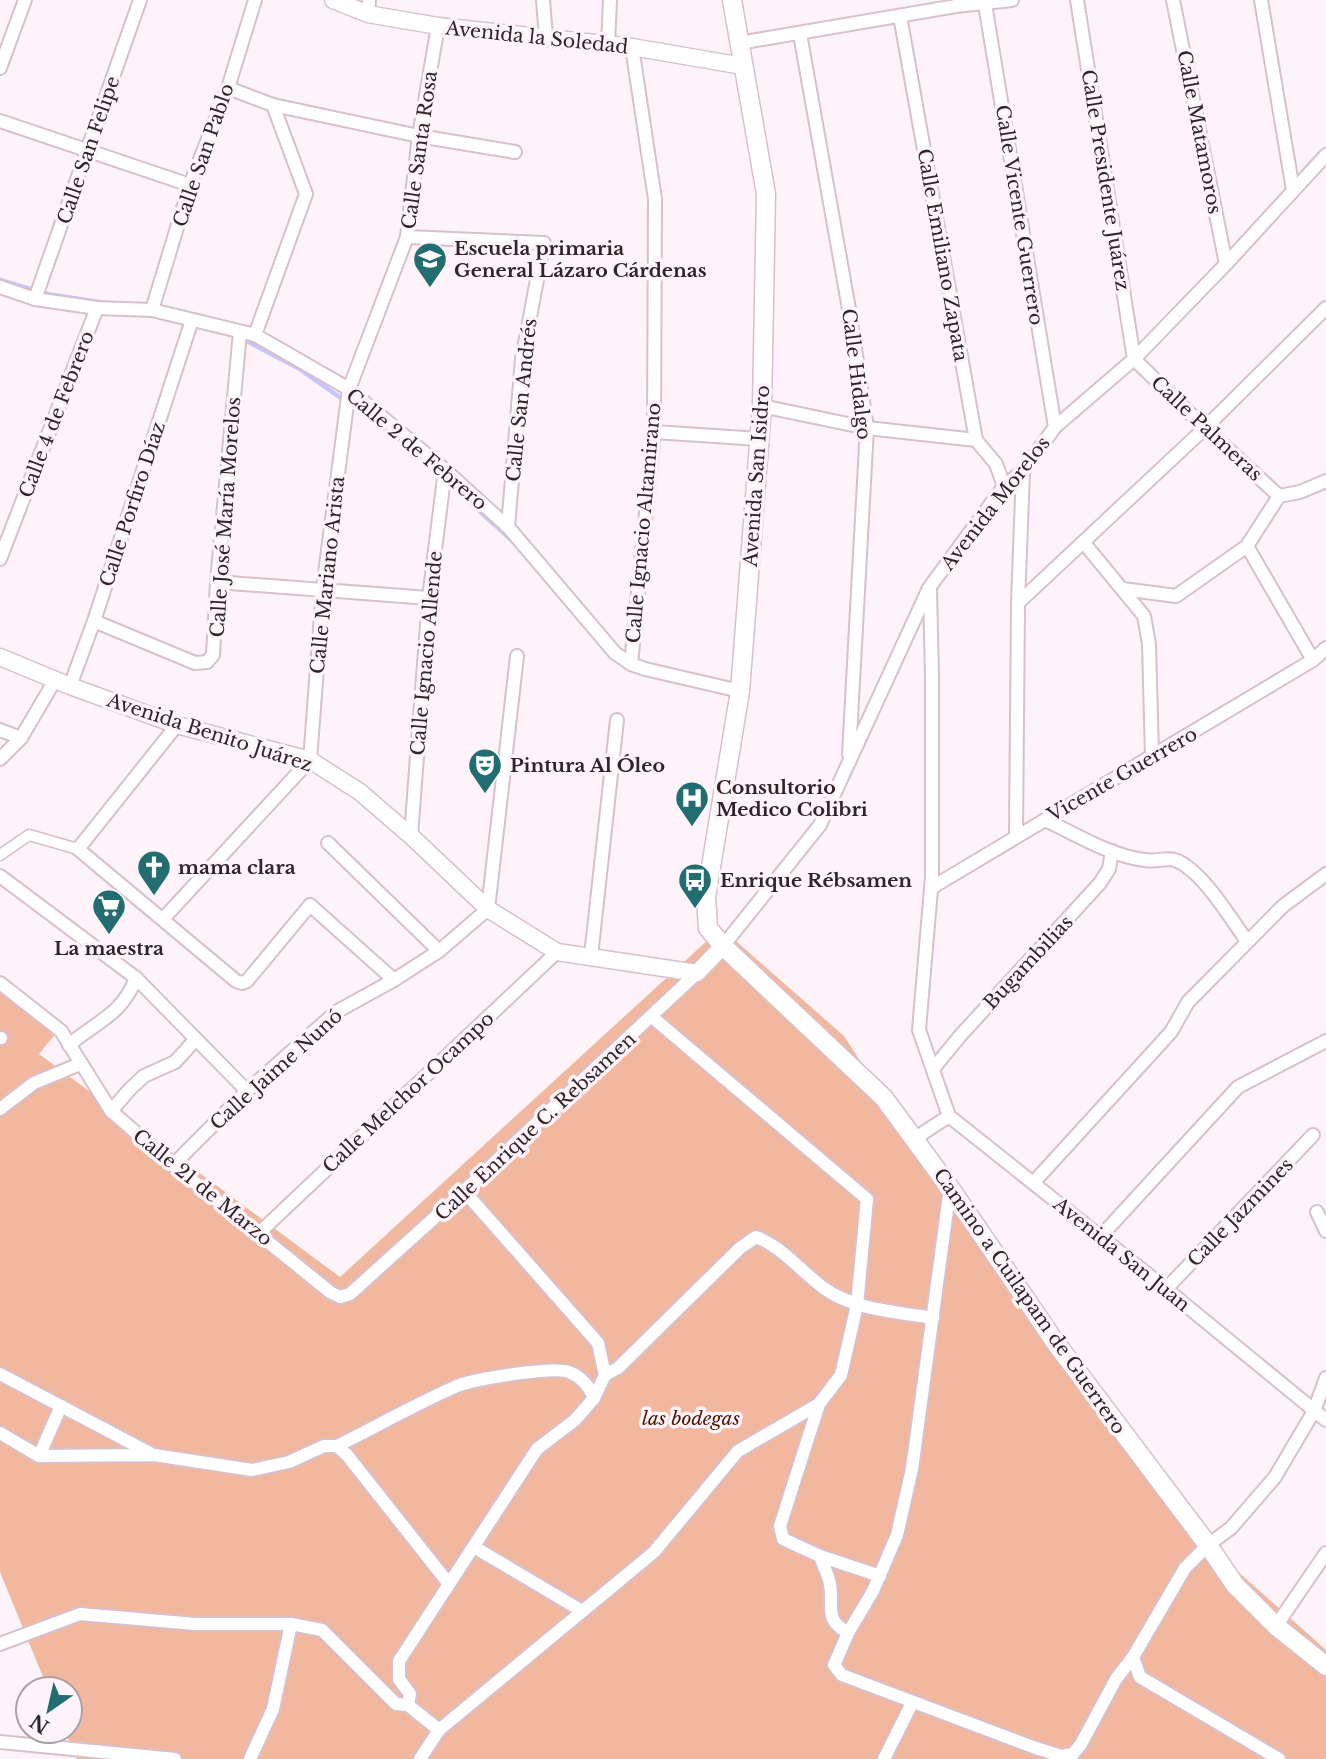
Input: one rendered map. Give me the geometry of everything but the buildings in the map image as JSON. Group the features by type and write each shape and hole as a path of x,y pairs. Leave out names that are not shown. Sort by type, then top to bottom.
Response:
{"main road":[{"name":"Avenida San Isidro","path":"723,946 708,928 706,897 740,691 762,406 766,194 732,0"},
{"name":"Camino a Cuilapam de Guerrero","path":"723,946 884,1098 950,1188 1055,1342 1208,1545 1235,1585 1276,1626 1326,1666"}],"street":[{"path":"0,68 25,0"},
{"name":"Calle San Felipe","path":"35,299 140,0"},
{"name":"Calle San Pablo","path":"152,310 190,186 228,88 255,0"},
{"name":"Avenida la Soledad","path":"333,0 438,26 632,47 743,66"},
{"path":"542,0 546,37"},
{"path":"608,45 610,0"},
{"path":"739,43 901,16 956,3 985,4 1010,0"},
{"name":"Calle Presidente Juárez","path":"1077,0 1134,359"},
{"name":"Calle Matamoros","path":"1173,0 1226,264"},
{"path":"1261,0 1293,190"},
{"name":"Calle Vicente Guerrero","path":"985,4 1055,427"},
{"name":"Calle Emiliano Zapata","path":"901,16 976,440 996,464 1004,486"},
{"name":"Calle Santa Rosa","path":"349,389 407,237 419,136 438,26"},
{"name":"Calle Hidalgo","path":"800,34 849,309 867,428 848,761"},
{"name":"Calle Ignacio Altamirano","path":"631,664 654,432 655,199 632,47"},
{"path":"228,88 273,106 419,136 515,152"},
{"path":"255,335 306,194 273,106"},
{"path":"0,121 190,186"},
{"name":"Avenida Morelos","path":"723,946 820,825 929,588 1004,486 1023,471 1055,427 1134,359 1326,155"},
{"name":"Calle San Andrés","path":"407,237 544,243 522,359 508,527"},
{"name":"Calle 2 de Febrero","path":"0,287 35,299 97,307 152,310 255,335 349,389 445,470 508,527 615,653 631,664 740,691"},
{"name":"Calle 4 de Febrero","path":"0,559 97,307"},
{"path":"1018,603 1084,544 1326,308"},
{"name":"Calle Porfiro Díaz","path":"0,759 21,738 62,683 94,621 192,320"},
{"name":"Calle José María Morelos","path":"94,621 195,663 207,662 213,655 240,332"},
{"name":"Calle Palmeras","path":"1134,359 1279,496"},
{"name":"Calle Mariano Arista","path":"310,760 323,589 349,389"},
{"path":"762,406 867,428 976,440"},
{"path":"654,432 760,439"},
{"name":"Calle Ignacio Allende","path":"411,836 429,598 445,470"},
{"path":"1016,836 1018,603 1023,471"},
{"path":"1123,589 1176,596 1247,546 1279,496 1300,492 1326,481"},
{"path":"1084,544 1144,616 1149,644 1152,756"},
{"path":"1247,546 1313,660"},
{"path":"217,582 429,598"},
{"path":"914,1139 949,1116 919,1030 930,888 932,675 929,588"},
{"name":"Vicente Guerrero","path":"930,888 1313,660 1326,648"},
{"path":"488,909 517,656"},
{"name":"Avenida Benito Juárez","path":"0,657 62,683 177,724 310,760 360,792 488,909 557,952 697,973"},
{"path":"591,956 617,720"},
{"path":"78,849 177,724"},
{"path":"0,730 21,738"},
{"path":"163,919 310,760"},
{"path":"1045,820 1112,851 1147,861 1170,857 1187,866 1213,895 1247,941"},
{"path":"0,855 29,835 78,849 236,981 242,983 247,981 310,905 394,980"},
{"path":"328,843 439,951"},
{"name":"Bugambilias","path":"933,1069 1100,883 1109,869 1112,851"},
{"path":"1034,1182 1171,1032 1188,1002 1283,906 1326,873"},
{"path":"0,876 136,978 247,1091"},
{"name":"Calle Jaime Nunó","path":"173,1166 247,1091 336,1012 439,951 488,909"},
{"name":"Calle Enrique C. Rebsamen","path":"340,1297 350,1294 464,1191 652,1017 723,946"},
{"name":"Calle Melchor Ocampo","path":"259,1233 557,952"},
{"path":"69,1045 120,1007 131,992 136,978"},
{"name":"Calle 21 de Marzo","path":"0,983 61,1031 111,1111 173,1166 330,1292 340,1297"},
{"path":"652,1017 867,1199 857,1305 841,1375 819,1404 780,1526 783,1539 820,1556 880,1576"},
{"path":"111,1111 144,1076 175,1062 196,1039"},
{"path":"1101,1236 1238,1087 1326,1041"},
{"path":"0,1110 34,1083 80,1064"},
{"name":"Avenida San Juan","path":"949,1116 1326,1420"},
{"name":"Calle Jazmines","path":"1166,1289 1313,1135"},
{"path":"950,1188 912,1469 897,1535 880,1576 848,1633 834,1665 842,1675 1033,1747 1061,1756 1073,1754 1185,1568 1208,1545 1231,1528 1275,1477 1314,1411 1326,1378"},
{"path":"408,1705 410,1693 399,1679 399,1661 537,1449 575,1420 594,1398 605,1374 598,1343 464,1191"},
{"path":"1317,1212 1326,1231"},
{"path":"605,1374 618,1368 740,1248 756,1237 774,1244 827,1291 857,1305 933,1318"},
{"path":"0,1433 39,1456 154,1455 253,1470 289,1462 324,1446 337,1446 460,1385 533,1372 566,1371 581,1379 594,1398"},
{"path":"0,1374 154,1455"},
{"path":"420,1759 439,1730 654,1552 738,1451 819,1404"},
{"path":"39,1456 61,1406"},
{"path":"337,1446 449,1584"},
{"path":"474,1547 582,1611"},
{"path":"1276,1626 1326,1553"},
{"path":"820,1556 830,1584 831,1616 836,1626 848,1633"},
{"path":"0,1644 80,1614 195,1624 291,1625 322,1630 396,1704 408,1705 439,1730"},
{"path":"250,1759 273,1709 291,1625"},
{"path":"1133,1657 1140,1677 1279,1759"},
{"path":"884,1759 912,1703"},
{"path":"0,1742 175,1759"}],"green space":[{"name":"las bodegas","path":"721,928 844,1036 884,1098 1208,1545 1326,1650 1326,1759 77,1759 71,1745 84,1745 84,1675 42,1675 0,1572 0,975 62,1026 39,1054 340,1277"}],"waterway":[{"path":"0,280 47,294 105,303"},
{"path":"241,338 298,368 402,441"},
{"path":"419,456 441,476"},
{"path":"447,482 516,544"}],"place":[{"name":"Escuela primaria General Lázaro Cárdenas","path":"430,289"},
{"name":"Pintura Al Óleo","path":"485,795"},
{"name":"Consultorio Medico Colibri","path":"692,828"},
{"name":"mama clara","path":"154,897"},
{"name":"Enrique Rébsamen","path":"695,910"},
{"name":"La maestra","path":"109,936"}]}
